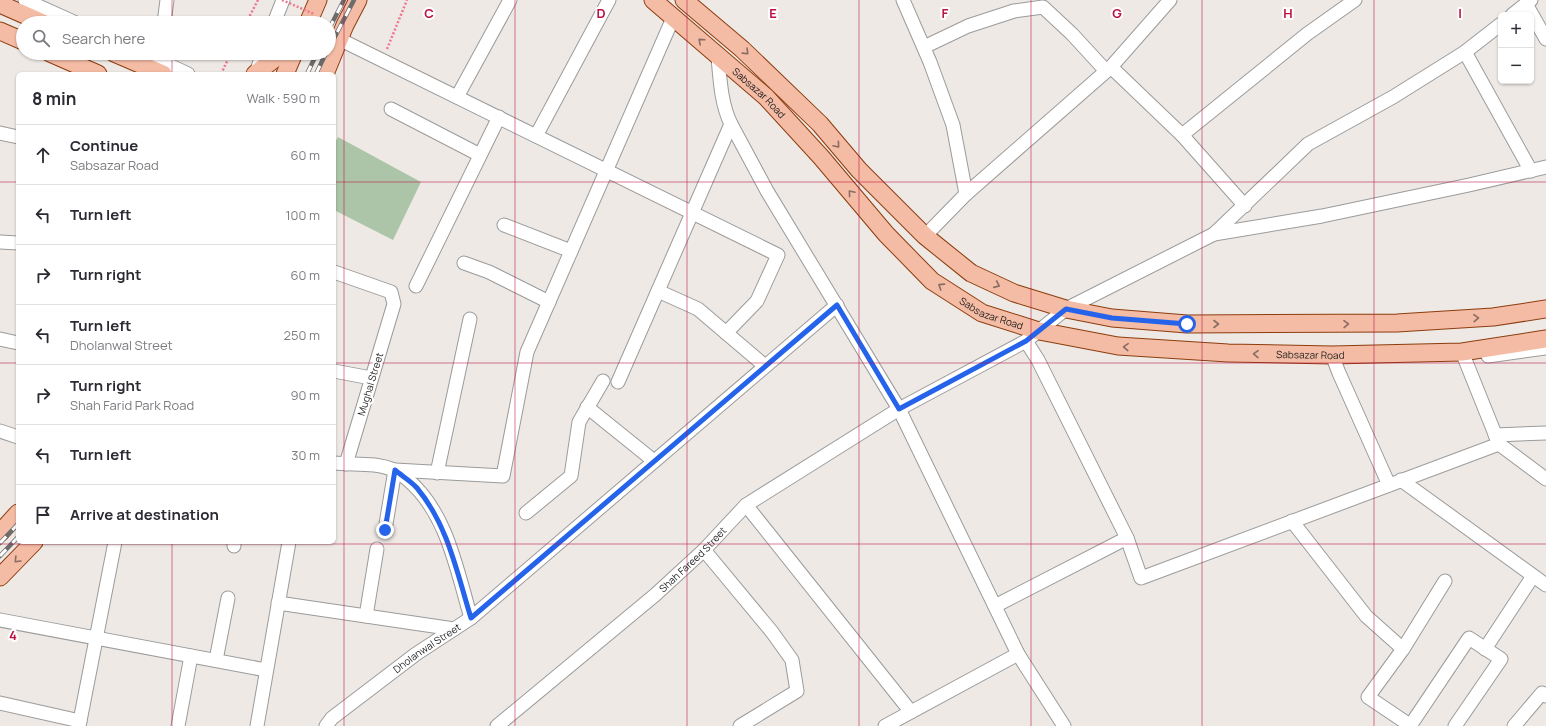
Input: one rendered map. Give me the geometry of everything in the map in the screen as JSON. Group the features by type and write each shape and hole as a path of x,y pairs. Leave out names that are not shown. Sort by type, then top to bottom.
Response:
{"main road":[{"path":"336,40 358,0"},
{"name":"Sabsazar Road","path":"653,0 766,97 822,157 886,234 932,281 982,313 1033,336 1118,346 1334,359 1464,355 1546,339"},
{"name":"Sabsazar Road","path":"686,1 742,49 820,124 859,170 926,236 971,273 1014,293 1066,309 1112,318 1187,324 1397,323 1493,317 1546,309"},
{"path":"0,4 47,11"},
{"path":"0,31 16,38"},
{"path":"66,60 93,72"},
{"path":"147,60 161,63"},
{"path":"258,72 273,60"},
{"path":"286,72 291,60"},
{"path":"317,72 324,60"},
{"path":"326,72 329,60"},
{"path":"750,83 760,66"},
{"path":"0,533 16,515"},
{"path":"0,577 32,544"}],"street":[{"path":"25,0 59,16"},
{"path":"165,16 167,0"},
{"path":"276,16 282,0"},
{"path":"457,97 510,0"},
{"path":"536,136 609,0"},
{"path":"902,0 924,47 954,125 966,194"},
{"path":"926,236 966,194 1109,69 1170,0"},
{"path":"1182,135 1307,34 1355,0"},
{"path":"1516,12 1529,2 1546,39"},
{"path":"924,47 968,26 1014,11 1043,7 1182,135 1245,206"},
{"path":"340,464 374,465 395,470 503,476 527,352 673,18"},
{"path":"1214,234 1245,206 1308,144 1393,97 1465,52 1498,26"},
{"path":"336,42 499,117 778,255 757,301 726,333"},
{"path":"1465,52 1531,170"},
{"path":"718,57 722,93 728,118 731,124 767,191 899,409 1018,654 1064,726"},
{"path":"257,72 261,60"},
{"path":"161,63 183,72"},
{"path":"391,109 480,155"},
{"path":"416,286 499,117"},
{"path":"618,382 731,124"},
{"path":"0,133 16,137"},
{"path":"1214,234 1322,216 1546,167"},
{"path":"504,225 571,251"},
{"name":"Shah Fareed Street","path":"497,726 655,595 704,550 746,504 899,409 1033,336 1066,309 1214,234"},
{"path":"0,242 16,243"},
{"path":"464,263 489,272 549,302"},
{"name":"Mughal Street","path":"336,273 392,292 394,304 371,378 340,464"},
{"path":"658,291 698,309 765,366"},
{"name":"Dholanwal Street","path":"326,726 332,718 416,654 471,618 837,305"},
{"path":"437,473 470,319"},
{"path":"1033,336 1038,360 1127,538 1141,578 1389,485 1497,439 1546,433"},
{"path":"0,339 16,343"},
{"path":"1546,348 1464,355 1497,439 1546,479"},
{"path":"1334,359 1389,485"},
{"path":"336,371 371,378"},
{"path":"526,513 571,476 579,422 603,381"},
{"path":"588,407 654,461"},
{"path":"0,431 16,436"},
{"path":"395,470 416,487 434,512 448,540 471,618"},
{"path":"385,530 395,470"},
{"path":"1401,480 1546,585"},
{"path":"746,504 911,712"},
{"path":"1292,521 1366,616 1403,649"},
{"path":"994,606 1127,538"},
{"path":"0,703 80,724 115,544"},
{"path":"257,726 289,544"},
{"path":"366,616 377,549"},
{"path":"704,550 772,632 792,660 796,690 740,726"},
{"path":"1485,649 1533,576"},
{"path":"1445,580 1403,649 1368,697 1410,726 1470,638 1501,659 1455,726"},
{"path":"216,660 228,598"},
{"path":"278,603 454,629"},
{"path":"0,620 266,670"},
{"path":"884,726 1018,654"},
{"path":"178,726 190,656"},
{"path":"1514,726 1542,693 1546,696"}],"path":[{"path":"250,16 258,0"},
{"path":"282,0 313,12"},
{"path":"387,49 407,0"},
{"path":"222,72 228,60"}],"green space":[{"path":"338,137 421,182 393,240 336,211 336,140"}],"railway":[{"path":"336,16 344,0"},
{"path":"336,35 354,0"},
{"path":"308,72 314,60"},
{"path":"317,72 323,60"},
{"path":"0,543 16,526"},
{"path":"0,556 16,539"}],"route":[{"path":"385,530 395,470 416,487 434,512 448,540 471,618 837,305 899,409 1026,341 1066,309 1112,318 1187,324"}]}
